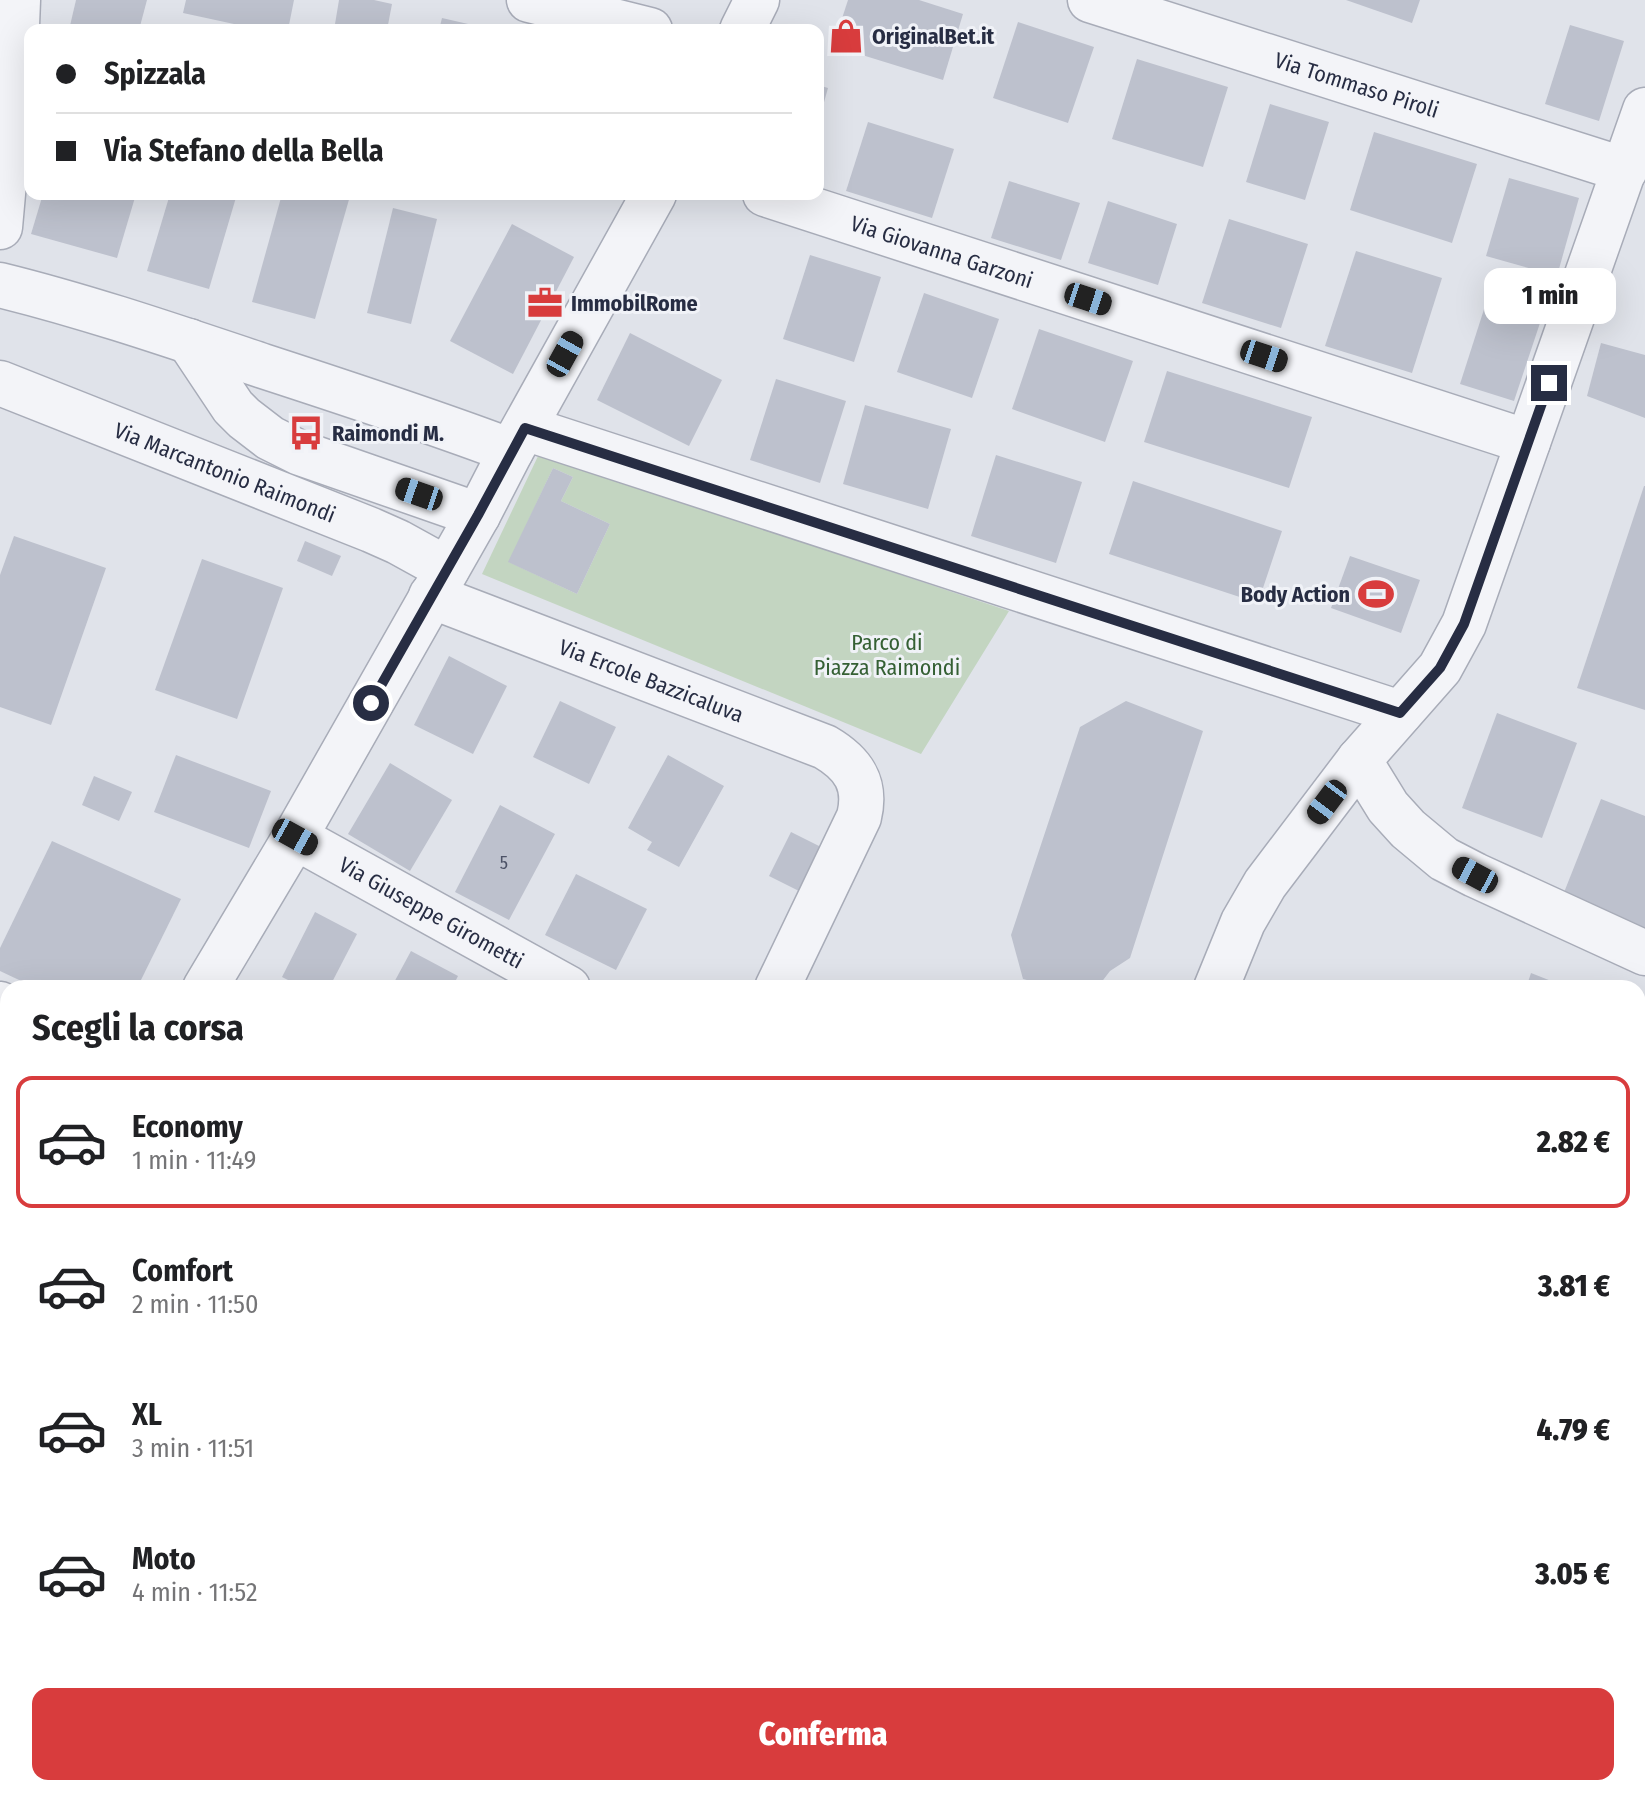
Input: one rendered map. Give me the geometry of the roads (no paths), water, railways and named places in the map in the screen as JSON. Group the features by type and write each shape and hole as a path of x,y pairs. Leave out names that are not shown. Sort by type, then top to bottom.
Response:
{"street":[{"path":"0,227 18,0"},
{"path":"529,0 626,24"},
{"path":"745,24 757,0"},
{"name":"Via Tommaso Piroli","path":"1090,0 1625,170"},
{"path":"1219,980 1243,922 1265,884 1359,760 1440,668 1459,634 1645,110"},
{"path":"210,980 478,515 651,200"},
{"name":"Via Giovanna Garzoni","path":"783,200 1528,442"},
{"path":"0,285 189,341 441,424 518,439 1400,713"},
{"name":"Via Marcantonio Raimondi","path":"189,341 233,407 270,438 300,453 478,515"},
{"name":"Via Marcantonio Raimondi","path":"0,383 371,530 439,582"},
{"name":"Via Ercole Bazzicaluva","path":"439,582 825,747 846,761 859,782 862,794 855,828 781,980"},
{"path":"1359,760 1398,819 1444,859 1645,953"},
{"name":"Via Giuseppe Girometti","path":"295,837 554,980"}],"place":[{"name":"OriginalBet.it","path":"846,36"},
{"name":"ImmobilRome","path":"545,303"},
{"name":"Raimondi M.","path":"306,433"},
{"name":"Body Action","path":"1376,594"}],"park label":[{"name":"Parco di Piazza Raimondi","path":"887,654"}]}
